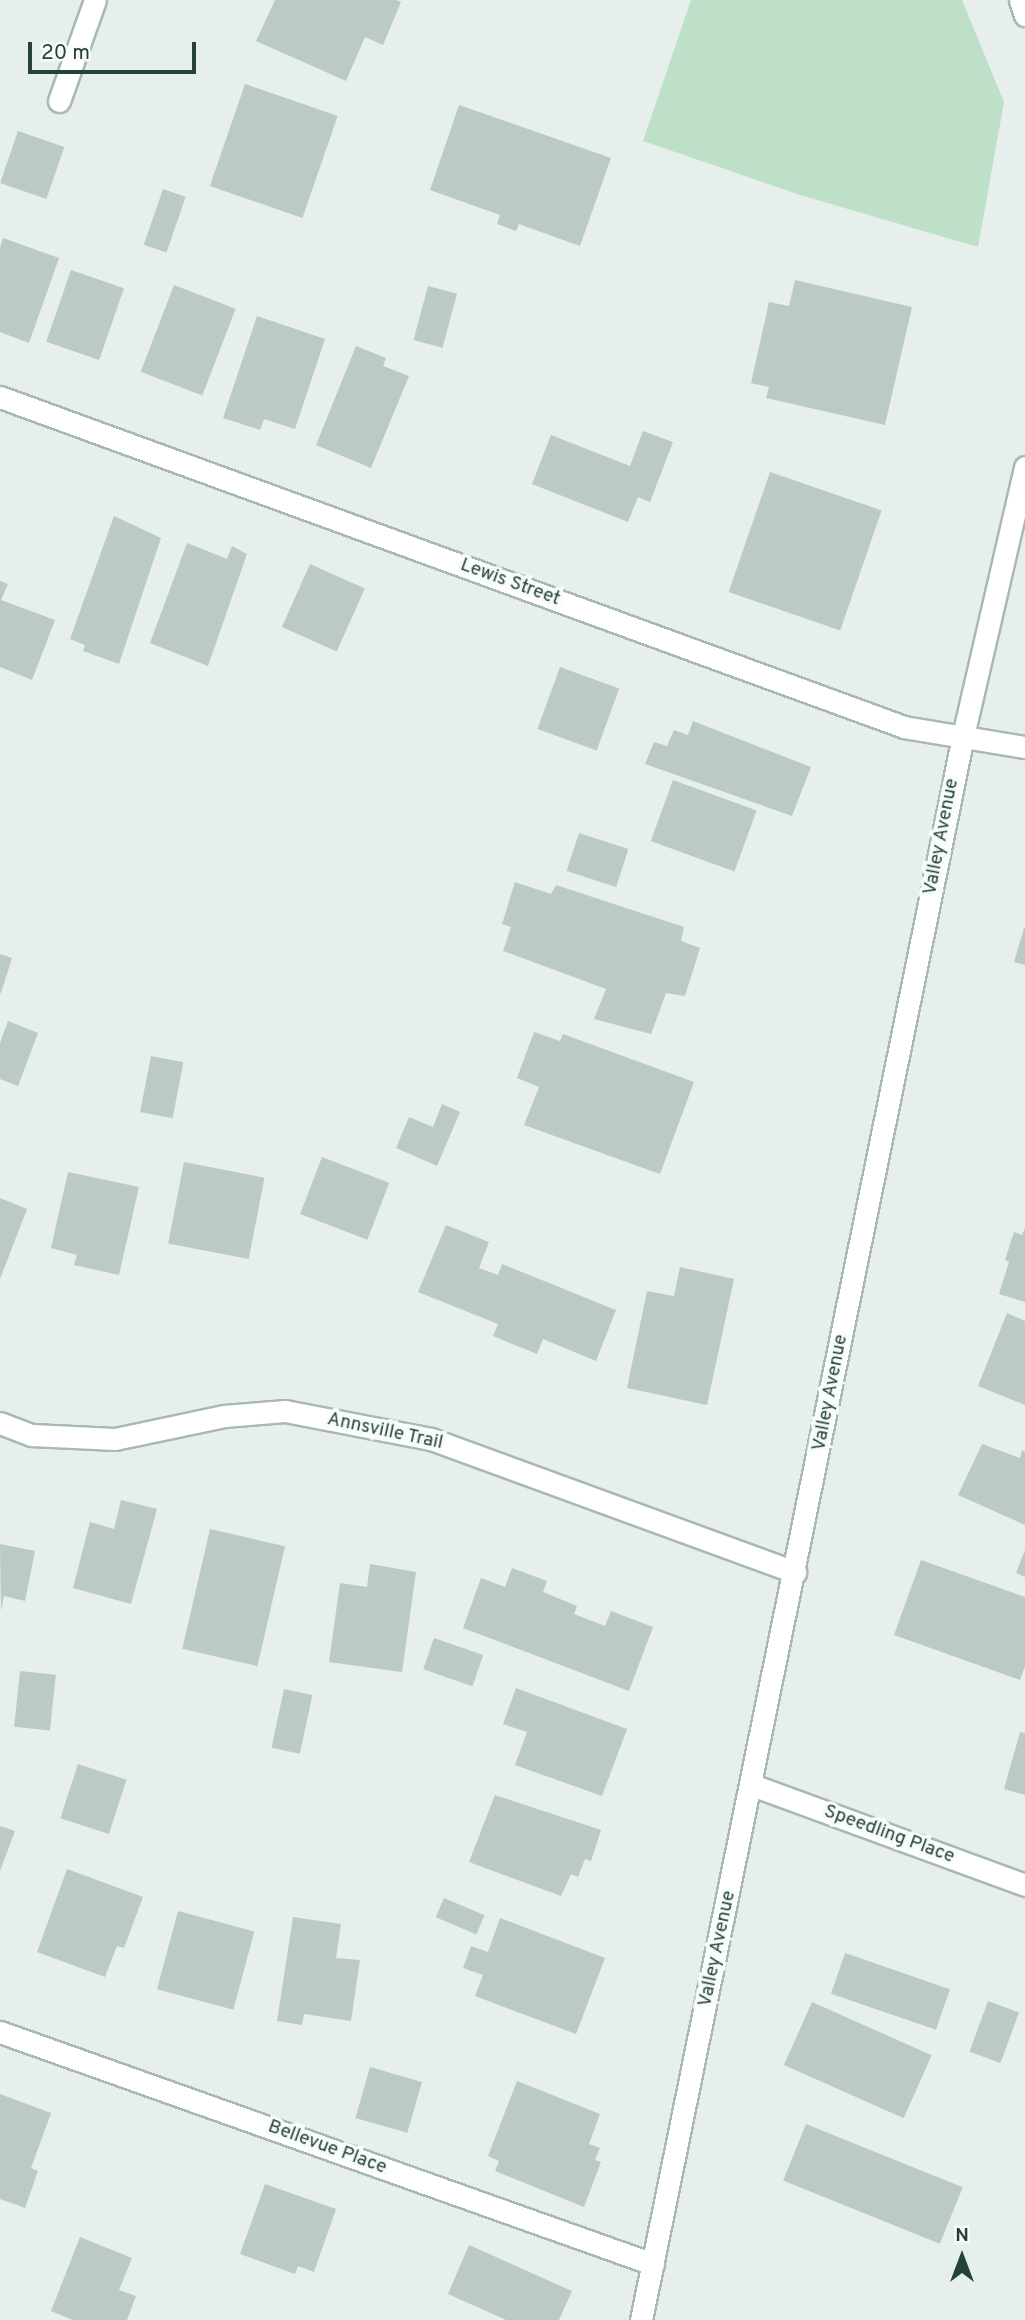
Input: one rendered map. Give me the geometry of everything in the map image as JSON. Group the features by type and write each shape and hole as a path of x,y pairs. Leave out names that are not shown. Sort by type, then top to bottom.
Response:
{"street":[{"path":"59,101 95,0"},
{"path":"1020,0 1025,15"},
{"name":"Lewis Street","path":"0,397 904,727 1025,747"},
{"name":"Valley Avenue","path":"642,2320 963,736 1025,467"},
{"name":"Annsville Trail","path":"0,1423 32,1434 115,1439 224,1416 285,1411 431,1439 795,1572"},
{"name":"Speedling Place","path":"752,1785 1025,1885"},
{"name":"Bellevue Place","path":"0,2032 653,2264"}],"green space":[{"path":"691,0 962,0 1004,102 978,247 800,195 643,141"}],"building":[{"path":"275,0 401,2 383,45 365,37 346,81 256,41"},
{"path":"245,84 338,116 302,218 210,186"},
{"path":"459,105 611,158 580,246 519,224 516,231 497,224 500,215 430,190"},
{"path":"18,131 64,147 46,199 0,183"},
{"path":"163,189 186,197 166,253 144,245"},
{"path":"3,238 59,258 29,343 0,332 0,248"},
{"path":"71,270 124,288 99,360 46,342"},
{"path":"795,280 912,307 885,425 766,398 769,387 751,383 769,302 789,306"},
{"path":"174,285 236,309 202,395 141,372"},
{"path":"428,286 457,294 442,348 414,340"},
{"path":"257,316 325,339 295,429 264,419 260,430 223,418"},
{"path":"356,346 386,358 383,366 409,376 371,468 316,445"},
{"path":"643,431 673,442 650,502 638,497 628,522 532,484 551,435 630,466"},
{"path":"770,472 882,510 840,630 729,592"},
{"path":"114,516 161,538 119,664 83,651 85,645 70,639"},
{"path":"187,543 227,559 232,546 247,554 208,666 150,643"},
{"path":"310,564 365,588 337,651 282,627"},
{"path":"0,581 8,584 1,600 55,620 32,680 0,667"},
{"path":"560,667 619,689 597,751 537,729"},
{"path":"693,721 811,767 792,816 645,764 654,742 667,746 674,730 688,735"},
{"path":"673,780 757,810 734,872 651,841"},
{"path":"579,833 628,849 616,887 567,871"},
{"path":"515,882 551,894 556,885 684,927 681,941 700,948 685,996 666,993 651,1034 594,1019 606,989 503,951 511,927 502,924"},
{"path":"1025,928 1025,965 1014,962"},
{"path":"0,954 12,958 1,993 0,993"},
{"path":"8,1021 38,1033 18,1086 0,1079 0,1043"},
{"path":"534,1032 560,1041 563,1034 694,1082 660,1174 524,1125 539,1087 517,1078"},
{"path":"151,1056 183,1062 173,1118 140,1112"},
{"path":"442,1104 460,1112 437,1166 396,1148 409,1117 433,1127"},
{"path":"322,1157 389,1183 367,1240 300,1214"},
{"path":"184,1162 264,1178 249,1259 168,1243"},
{"path":"68,1172 139,1187 119,1275 74,1265 77,1255 51,1248"},
{"path":"0,1198 27,1209 0,1279"},
{"path":"446,1225 489,1242 479,1268 498,1275 502,1264 616,1310 596,1361 543,1339 537,1354 493,1336 498,1324 418,1292"},
{"path":"1025,1228 1025,1302 999,1294 1009,1262 1005,1260 1014,1232 1022,1235"},
{"path":"680,1267 734,1279 707,1405 627,1388 647,1291 674,1296"},
{"path":"1007,1313 1025,1321 1025,1405 978,1386"},
{"path":"982,1444 1020,1458 1022,1450 1025,1452 1025,1525 958,1495"},
{"path":"121,1500 157,1509 131,1604 73,1588 90,1522 114,1529"},
{"path":"210,1529 285,1546 257,1666 182,1649"},
{"path":"0,1544 35,1551 25,1601 4,1596 1,1611"},
{"path":"1025,1550 1025,1577 1016,1573"},
{"path":"921,1560 1025,1597 1025,1666 1020,1680 894,1635"},
{"path":"370,1564 416,1572 402,1672 329,1662 340,1583 367,1587"},
{"path":"512,1568 547,1581 543,1592 577,1606 574,1614 605,1626 611,1611 653,1627 629,1691 463,1628 481,1578 505,1587"},
{"path":"434,1638 483,1655 472,1686 423,1669"},
{"path":"20,1671 56,1675 50,1730 14,1727"},
{"path":"516,1688 627,1729 602,1796 515,1765 527,1732 503,1724"},
{"path":"284,1689 312,1695 300,1754 272,1748"},
{"path":"1020,1732 1025,1733 1025,1795 1004,1789"},
{"path":"78,1764 127,1780 109,1834 60,1818"},
{"path":"495,1795 601,1830 591,1861 585,1859 578,1877 571,1874 561,1896 469,1862"},
{"path":"0,1826 15,1831 0,1871"},
{"path":"67,1869 143,1897 124,1948 117,1946 105,1977 37,1952"},
{"path":"444,1898 485,1915 476,1935 436,1917"},
{"path":"178,1911 254,1931 233,2010 157,1989"},
{"path":"293,1917 341,1924 336,1958 360,1960 351,2021 304,2014 302,2025 277,2021"},
{"path":"500,1918 605,1958 576,2034 475,1996 483,1975 463,1968 471,1946 488,1952"},
{"path":"845,1953 950,1989 936,2030 831,1994"},
{"path":"988,2001 1019,2012 1001,2063 970,2052"},
{"path":"812,2002 932,2055 904,2118 784,2065"},
{"path":"370,2067 422,2082 407,2133 355,2118"},
{"path":"517,2081 600,2114 589,2144 600,2148 595,2160 601,2162 584,2207 495,2171 499,2161 488,2156"},
{"path":"0,2094 51,2113 31,2168 38,2171 25,2208 0,2199"},
{"path":"806,2124 963,2187 940,2244 783,2181"},
{"path":"265,2184 336,2209 314,2272 298,2266 295,2274 240,2254"},
{"path":"80,2237 132,2258 119,2290 136,2296 127,2320 73,2320 51,2311"},
{"path":"469,2245 572,2291 559,2320 506,2320 448,2294"}]}
